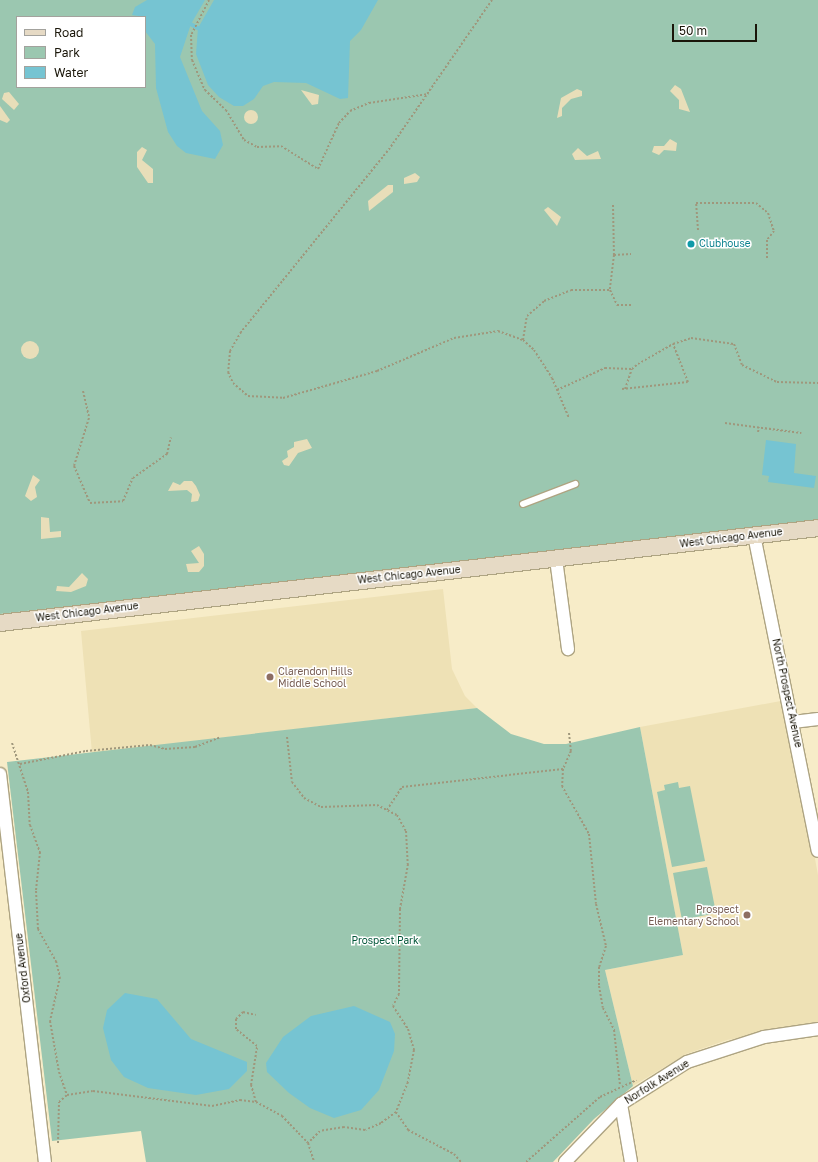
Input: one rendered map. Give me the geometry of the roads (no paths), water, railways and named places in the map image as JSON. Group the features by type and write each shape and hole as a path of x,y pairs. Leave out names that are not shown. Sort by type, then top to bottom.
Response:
{"main road":[{"name":"West Chicago Avenue","path":"0,623 818,528"}],"street":[{"name":"North Prospect Avenue","path":"754,535 818,851"},
{"path":"556,559 568,649"},
{"path":"793,722 818,719"},
{"name":"Oxford Avenue","path":"0,774 45,1162"},
{"name":"Norfolk Avenue","path":"564,1162 622,1104 665,1075 708,1053 764,1037 818,1029"},
{"path":"622,1104 630,1162"}],"lane":[{"path":"523,504 575,484"}],"water":[{"path":"147,0 205,0 191,24 180,57 202,111 220,131 223,145 215,159 186,153 177,146 168,132 156,88 155,44 146,32 146,16 132,15 135,7"},
{"path":"214,0 378,0 361,30 350,41 348,98 340,99 306,83 274,82 263,86 254,99 243,106 234,106 219,97 208,85 196,54 198,28"},
{"path":"766,440 796,444 794,473 816,476 814,488 768,482 769,476 762,475"},
{"path":"125,993 157,999 191,1039 247,1062 247,1071 229,1089 196,1095 148,1088 124,1077 111,1060 103,1028 107,1010"},
{"path":"354,1006 390,1022 395,1034 394,1051 379,1090 361,1110 334,1118 310,1108 289,1093 267,1072 266,1063 283,1037 311,1016"}],"waterway":[{"path":"191,24 198,28"}],"place":[{"name":"Clubhouse","path":"691,244"},
{"name":"Clarendon Hills Middle School","path":"270,677"},
{"name":"Prospect Elementary School","path":"747,915"}],"park label":[{"name":"Prospect Park","path":"385,941"}]}
